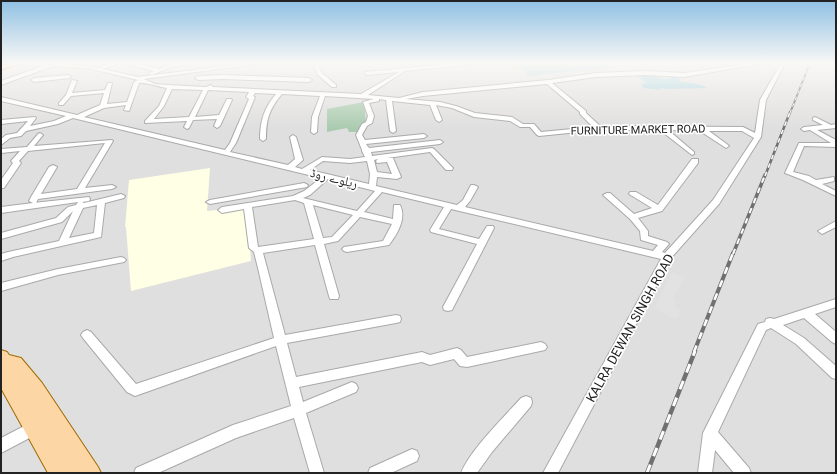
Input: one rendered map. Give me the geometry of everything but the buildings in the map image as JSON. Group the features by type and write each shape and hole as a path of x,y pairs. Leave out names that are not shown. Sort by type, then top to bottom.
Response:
{"main road":[{"path":"2,363 16,362 23,370 37,388 92,473"},
{"path":"2,363 5,381 58,473"},
{"path":"2,363 74,473"}],"street":[{"path":"61,104 68,95 72,85"},
{"path":"103,106 110,85"},
{"path":"127,110 136,85"},
{"name":"FURNITURE MARKET ROAD","path":"155,85 280,92 301,85"},
{"path":"187,127 206,89 213,85"},
{"path":"235,90 240,85"},
{"path":"262,91 268,85"},
{"name":"FURNITURE MARKET ROAD","path":"301,85 323,94 362,96 454,107 474,115 512,119 522,126 532,125 540,134 598,128 701,128 743,129 758,137"},
{"path":"362,96 380,85"},
{"path":"393,131 388,100 423,94 516,85"},
{"path":"552,85 584,112 582,113 598,128"},
{"name":"KALRA DEWAN SINGH ROAD","path":"550,473 668,256 716,202 758,137 763,100 771,85"},
{"path":"133,129 142,126 154,117 165,102 170,87"},
{"path":"226,153 233,144 252,97 249,97 253,90"},
{"path":"68,95 108,91"},
{"path":"264,139 263,123 273,101 280,92"},
{"path":"314,132 314,117 323,94"},
{"name":"ریلوے روڈ","path":"1,99 133,129 226,153 304,170 449,206 668,256"},
{"path":"217,126 228,100"},
{"name":"FURNITURE MARKET ROAD","path":"372,187 374,167 365,151 359,135 364,125 369,123 371,116 366,102 388,100"},
{"path":"25,129 56,123 103,106 130,103"},
{"path":"433,104 439,120"},
{"path":"148,121 221,116"},
{"path":"1,122 33,118 19,135 8,136 1,143"},
{"path":"815,119 834,128"},
{"path":"633,217 659,209 693,157 661,128"},
{"path":"701,128 726,146"},
{"path":"834,128 807,129 836,144"},
{"path":"1,186 17,163 15,161 40,135"},
{"path":"362,142 424,136"},
{"path":"290,167 299,160 293,137"},
{"path":"1,151 110,141 79,192"},
{"path":"365,151 440,142"},
{"path":"836,144 801,144 789,173 806,178 836,194"},
{"path":"370,160 432,150 449,168"},
{"path":"304,170 322,159 350,161 390,160 397,177 374,174"},
{"path":"31,206 53,167"},
{"path":"222,210 295,198 328,176"},
{"path":"815,183 831,179"},
{"path":"35,197 112,187"},
{"path":"459,208 466,201 474,187"},
{"path":"258,251 335,239 381,189"},
{"path":"63,242 79,207 86,199 90,190"},
{"path":"255,190 252,205 254,248 258,251 298,410 317,473"},
{"path":"210,202 255,190 305,190 358,214 397,223"},
{"path":"305,190 334,296"},
{"path":"634,194 659,209"},
{"path":"1,236 59,220 70,209 121,196"},
{"path":"607,196 633,217 644,231 644,238 664,244 655,254"},
{"path":"1,210 86,199"},
{"path":"1,258 10,254 98,235 101,201"},
{"path":"449,206 434,230 482,243"},
{"path":"347,249 386,243 399,217 397,207"},
{"path":"822,230 836,224"},
{"path":"448,307 490,228"},
{"path":"1,287 58,272 121,260"},
{"path":"705,473 710,433 767,323 806,313 836,303"},
{"path":"806,313 836,339"},
{"path":"87,335 131,388 135,390 281,340 396,319"},
{"path":"767,323 800,341 836,374"},
{"path":"292,383 422,357 430,360 457,353 464,362 466,362 541,347"},
{"path":"141,473 233,432 298,410 352,388"},
{"path":"468,473 526,402"},
{"path":"1,446 32,430"},
{"path":"710,433 744,473"},
{"path":"375,473 412,456"}],"shaded area":[{"path":"1,85 836,85 836,473 1,473"},
{"path":"364,102 366,123 357,132 349,132 347,128 327,132 327,109"},
{"path":"210,168 207,211 247,207 251,261 131,291 125,227 129,180"},
{"path":"672,272 684,277 673,299 677,301 674,307 681,311 677,319 654,309"}],"water":[{"path":"642,85 700,85 707,88 659,88 661,90 643,88"}],"railway":[{"path":"790,113 801,85"},
{"path":"765,176 790,112"},
{"path":"733,254 765,175"},
{"path":"694,352 733,253"},
{"path":"647,473 695,351"}]}
